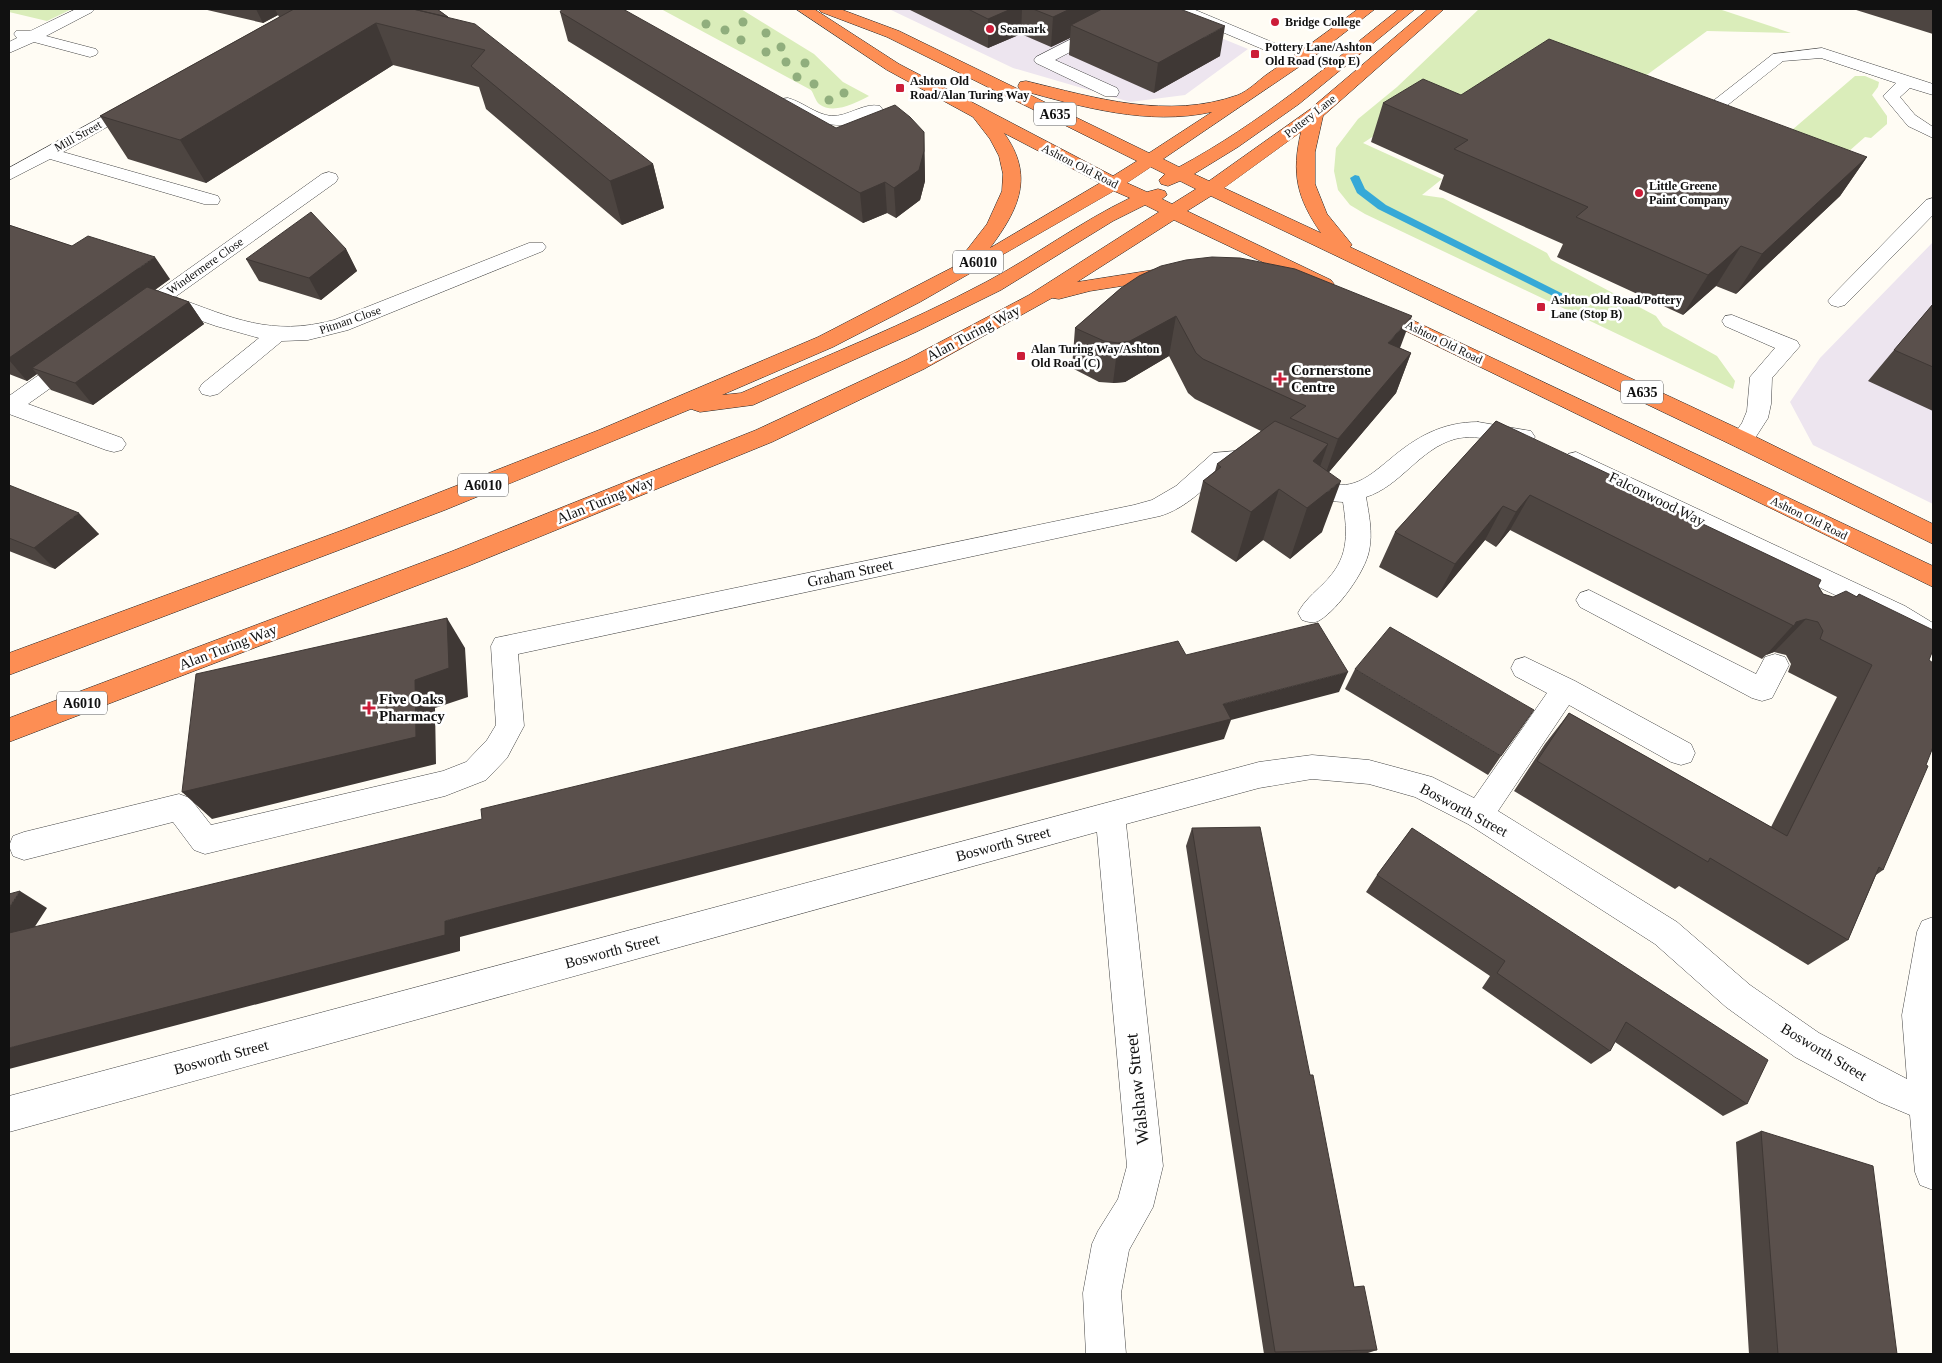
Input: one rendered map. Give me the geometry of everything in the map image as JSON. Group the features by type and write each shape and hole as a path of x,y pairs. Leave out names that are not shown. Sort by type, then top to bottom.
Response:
{"highway":[{"name":"Ashton Old Road","path":"804,9 893,67 1113,183 1346,298 1390,316 1933,577"},
{"name":"A635","path":"826,9 893,34 1150,160 1742,440 1933,534"},
{"name":"A6010","path":"16,659 286,562 586,446 840,334 950,278 1113,183 1253,93 1368,9"},
{"path":"1113,183 1130,187 1150,186 1180,174 1220,150 1297,97 1408,9"},
{"name":"Pottery Lane","path":"1174,212 1315,114 1436,9"},
{"path":"960,67 1084,102 1138,110 1161,111 1212,106 1253,93"},
{"path":"950,278 972,256 995,228 1005,211 1013,190 1013,175 1007,157 986,123 973,110"},
{"path":"1315,114 1306,145 1308,200 1323,225 1350,253"},
{"path":"673,408 745,400 994,286 1106,217 1145,198 1178,191 1211,188"},
{"name":"Alan Turing Way","path":"9,730 459,559 764,436 916,364 1036,299 1174,212"},
{"path":"1036,299 1090,285 1188,273"},
{"path":"1285,286 1346,298"}],"street":[{"path":"9,48 87,9"},
{"path":"1111,92 1042,60 1141,9"},
{"path":"1180,9 1273,48"},
{"path":"9,30 90,52"},
{"path":"1699,119 1779,57 1822,53 1933,90"},
{"path":"1906,81 1891,96 1908,119 1922,129 1933,132"},
{"path":"770,93 812,116 833,122 854,120 874,110"},
{"name":"Mill Street","path":"9,174 152,94"},
{"path":"48,153 211,200"},
{"name":"Windermere Close","path":"136,316 329,178"},
{"path":"1838,301 1933,204"},
{"name":"Pitman Close","path":"159,299 251,329 278,334 313,333 341,326 536,247"},
{"path":"1732,320 1789,346 1761,377 1761,401 1756,424 1742,440"},
{"path":"210,389 278,334"},
{"path":"10,407 88,350"},
{"path":"10,407 114,444"},
{"name":"Falconwood Way","path":"1190,487 1221,459 1247,458 1272,466 1308,486 1330,494 1353,493 1370,488 1427,442 1450,432 1478,430 1509,433 1549,448 1819,588 1896,613 1933,636"},
{"name":"Graham Street","path":"24,846 179,806 205,840 445,783 476,771 497,750 510,726 504,646 1134,514 1160,507 1190,487"},
{"path":"1311,613 1350,570 1357,546 1359,522 1353,493"},
{"path":"1589,600 1762,690 1775,665"},
{"path":"1525,668 1681,753"},
{"path":"1479,814 1565,690"},
{"name":"Bosworth Street","path":"9,1114 1259,775 1312,767 1369,772 1422,786 1479,814 1666,933 1738,996 1807,1045 1891,1090 1926,1104"},
{"name":"Walshaw Street","path":"1106,1354 1102,1293 1111,1244 1134,1207 1145,1166 1110,815"},
{"path":"1933,932 1919,1015 1933,1166"}],"shaded area":[{"path":"889,9 1150,9 1248,49 1185,95 1130,102 1013,68"},
{"path":"1933,242 1933,504 1813,445 1790,402 1820,358"}],"green space":[{"path":"9,9 72,9 47,21 9,12"},
{"path":"661,9 741,9 814,54 843,82 869,96 844,107 825,107 819,104 811,90"},
{"path":"1479,9 1719,9 1791,33 1707,31 1607,104 1406,115 1363,143 1442,179 1422,195 1443,198 1547,253 1551,260 1656,316 1663,326 1717,356 1735,381 1733,389 1365,214 1350,205 1338,190 1334,171 1336,148 1358,119 1397,87"},
{"path":"1855,76 1865,76 1879,82 1872,95 1887,116 1887,124 1871,138 1865,137 1813,183 1756,161"}],"building":[{"path":"294,9 413,9 475,24 653,164 610,181 471,66 485,50 376,23 180,140 100,116"},
{"path":"413,9 437,9 448,17"},
{"path":"562,9 623,9 836,128 895,105 924,132 924,151 919,170 894,188 885,182 860,193 560,12"},
{"path":"968,9 1011,9 988,19"},
{"path":"1033,9 1070,9 1053,17"},
{"path":"1102,9 1180,9 1225,26 1158,63 1071,25"},
{"name":"Little Greene Paint Company","path":"1549,39 1867,157 1762,254 1741,246 1708,275 1576,217 1588,207 1454,149 1468,140 1383,103 1423,79 1461,95"},
{"path":"311,212 346,249 309,278 246,259"},
{"path":"9,225 72,246 88,236 155,257 9,358"},
{"path":"1212,257 1240,258 1295,269 1412,316 1388,343 1411,353 1338,439 1290,418 1306,406 1203,359 1196,353 1176,316 1130,341 1118,343 1104,341 1075,328 1121,288 1139,276 1161,266 1186,260"},
{"path":"147,287 189,302 75,383 32,368"},
{"path":"1933,304 1933,367 1894,350"},
{"path":"1275,421 1328,444 1313,461 1341,481 1307,508 1279,489 1251,512 1203,481 1221,467 1217,464"},
{"path":"1496,421 1611,475 1608,479 1821,580 1818,586 1823,594 1833,597 1846,591 1857,597 1859,594 1933,630 1933,650 1929,660 1933,663 1933,747 1926,765 1928,766 1883,870 1879,867 1848,940 1710,858 1708,862 1537,761 1569,713 1787,836 1872,665 1820,639 1823,631 1818,622 1806,619 1796,622 1794,626 1530,495 1516,512 1503,506 1455,564 1395,532"},
{"path":"9,485 79,513 34,548 9,538"},
{"path":"447,618 449,668 415,680 416,737 182,792 196,674"},
{"path":"1318,623 1348,672 1223,704 1231,719 445,921 445,935 9,1048 9,933 482,819 481,809 1178,641 1186,655"},
{"path":"1390,627 1534,710 1501,756 1355,669"},
{"path":"1260,827 1310,1075 1313,1075 1354,1287 1364,1286 1377,1350 1275,1352 1192,828"},
{"path":"1412,828 1768,1060 1747,1104 1626,1022 1610,1051 1497,973 1505,961 1377,875"},
{"path":"20,891 9,908 9,894"},
{"path":"1761,1131 1873,1166 1897,1354 1778,1354"}],"waterway":[{"path":"1355,178 1361,191 1382,207 1575,303"}],"place":[{"name":"Bridge College","path":"1275,22"},
{"name":"Seamark","path":"990,29"},
{"name":"Pottery Lane/Ashton Old Road (Stop E)","path":"1255,54"},
{"name":"Ashton Old Road/Alan Turing Way","path":"900,88"},
{"name":"Little Greene Paint Company","path":"1639,193"},
{"name":"Ashton Old Road/Pottery Lane (Stop B)","path":"1541,307"},
{"name":"Alan Turing Way/Ashton Old Road (C)","path":"1021,356"},
{"name":"Cornerstone Centre","path":"1280,379"},
{"name":"Five Oaks Pharmacy","path":"369,708"}]}
